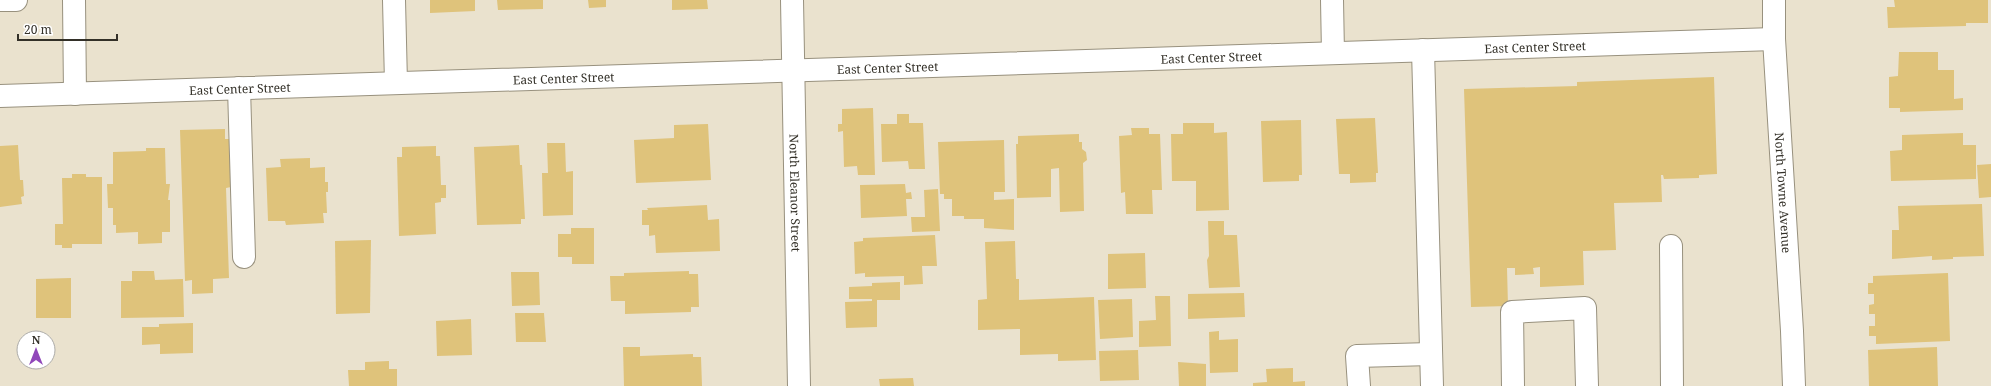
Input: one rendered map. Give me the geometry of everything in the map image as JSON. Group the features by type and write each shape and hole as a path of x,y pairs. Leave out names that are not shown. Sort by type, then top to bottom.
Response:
{"street":[{"path":"0,0 16,0"},
{"path":"74,0 75,94"},
{"path":"394,0 396,83"},
{"name":"North Eleanor Street","path":"792,0 799,386"},
{"path":"1332,0 1333,53"},
{"name":"North Towne Avenue","path":"1774,0 1774,39 1794,386"},
{"name":"East Center Street","path":"0,96 1774,39"},
{"path":"1423,50 1432,386"},
{"path":"239,88 244,257"},
{"path":"1671,246 1672,386"},
{"path":"1513,386 1512,312 1585,308 1587,386"},
{"path":"1359,386 1358,356 1431,354"}],"building":[{"path":"430,0 475,0 475,11 430,13"},
{"path":"497,0 543,0 543,9 498,10"},
{"path":"588,0 606,0 606,7 589,8"},
{"path":"672,0 707,0 708,9 672,10"},
{"path":"1894,0 1988,0 1988,23 1966,23 1966,26 1888,28 1887,7 1895,7"},
{"path":"1899,52 1938,52 1938,70 1954,70 1954,99 1963,98 1963,110 1900,112 1900,108 1889,108 1889,77 1898,76"},
{"path":"1714,77 1717,174 1699,175 1699,178 1664,179 1663,175 1661,175 1662,202 1614,203 1616,250 1583,251 1584,285 1540,287 1540,267 1533,268 1534,274 1515,275 1515,268 1507,268 1508,306 1471,307 1464,89 1577,86 1577,82"},
{"path":"873,108 875,175 858,175 857,166 844,167 843,131 838,132 838,124 842,124 842,109"},
{"path":"897,114 909,114 909,123 923,123 925,169 909,169 908,161 882,162 881,124 897,124"},
{"path":"1375,118 1378,173 1376,173 1376,182 1350,183 1350,174 1339,174 1336,119"},
{"path":"1301,120 1302,175 1299,175 1299,181 1263,182 1261,121"},
{"path":"1183,123 1214,123 1214,133 1227,132 1229,210 1196,211 1196,181 1172,181 1171,134 1183,134"},
{"path":"708,124 711,180 636,183 634,140 674,138 674,125"},
{"path":"1131,128 1149,128 1149,134 1160,134 1162,190 1152,190 1153,214 1126,214 1125,192 1121,193 1119,136 1132,135"},
{"path":"225,129 225,139 230,139 231,187 226,188 229,278 213,279 213,293 192,294 192,280 185,281 180,130"},
{"path":"1963,133 1963,145 1976,145 1976,179 1891,181 1890,151 1902,150 1902,135"},
{"path":"1079,134 1079,142 1082,142 1082,149 1086,152 1087,160 1083,163 1084,211 1060,212 1059,168 1051,169 1051,197 1017,198 1016,144 1018,144 1018,136"},
{"path":"1004,140 1005,192 994,192 994,200 1014,199 1014,230 984,228 984,219 964,219 964,216 952,216 952,199 944,199 944,194 940,194 938,142"},
{"path":"547,143 565,143 566,172 573,171 573,215 543,216 542,173 548,173"},
{"path":"18,145 20,180 23,180 24,196 21,197 22,204 0,207 0,146"},
{"path":"519,145 520,165 522,165 525,219 521,219 521,224 477,225 474,147"},
{"path":"436,146 436,156 440,156 441,185 446,185 446,198 441,198 441,202 435,203 436,234 399,236 397,157 402,157 402,147"},
{"path":"146,148 165,148 166,184 170,184 168,200 170,200 170,232 162,232 162,243 138,244 138,232 116,233 116,225 113,225 113,208 108,208 107,184 113,184 113,152 146,151"},
{"path":"310,158 310,168 325,167 325,182 328,182 328,192 326,192 327,213 323,213 324,223 286,225 285,221 268,221 266,168 281,167 280,159"},
{"path":"1991,164 1991,197 1979,198 1977,165"},
{"path":"72,174 86,174 86,177 102,177 102,244 72,244 72,248 62,248 62,245 55,245 55,224 63,224 62,178 72,178"},
{"path":"905,184 906,193 911,192 912,199 906,199 907,216 861,218 860,185"},
{"path":"938,189 940,231 912,232 911,217 925,217 924,190"},
{"path":"1982,204 1984,256 1953,257 1953,259 1932,260 1932,256 1892,259 1892,230 1899,230 1898,206"},
{"path":"707,205 708,220 719,219 720,251 656,253 655,235 649,236 649,225 642,225 642,210 648,210 647,208"},
{"path":"1208,221 1224,221 1224,235 1237,235 1240,287 1209,288 1207,260 1209,256"},
{"path":"571,228 594,228 594,264 572,264 572,257 558,257 558,234 571,234"},
{"path":"935,235 937,266 922,266 923,284 904,285 904,276 865,277 865,273 855,274 854,242 863,241 863,238"},
{"path":"371,240 370,313 336,314 335,241"},
{"path":"1015,241 1016,279 1019,279 1019,300 1094,297 1096,360 1058,361 1058,354 1020,355 1020,329 978,330 978,300 987,299 985,242"},
{"path":"1145,253 1146,288 1108,289 1108,254"},
{"path":"132,271 154,271 155,280 183,279 184,317 121,318 121,281 132,281"},
{"path":"689,271 689,274 698,274 699,307 691,307 691,312 625,314 625,301 611,301 610,276 624,276 624,273"},
{"path":"511,272 539,272 540,305 512,306"},
{"path":"1948,273 1950,341 1876,344 1876,336 1869,336 1869,326 1875,326 1875,314 1869,314 1869,305 1874,304 1874,294 1868,294 1868,283 1873,283 1873,276"},
{"path":"71,278 71,318 36,318 36,279"},
{"path":"900,282 900,300 877,300 877,327 846,328 845,302 872,301 872,299 849,299 849,287 872,286 872,283"},
{"path":"1244,293 1245,317 1188,319 1188,294"},
{"path":"1155,296 1170,296 1171,346 1139,347 1139,321 1156,320"},
{"path":"1132,299 1133,337 1100,339 1098,300"},
{"path":"515,313 544,313 546,342 516,342"},
{"path":"471,319 472,355 437,356 436,321"},
{"path":"193,323 193,353 160,354 160,344 142,345 142,327 159,327 159,324"},
{"path":"1219,331 1219,340 1238,339 1238,372 1210,373 1209,332"},
{"path":"623,347 640,347 640,356 693,354 693,357 701,357 702,386 624,386"},
{"path":"1937,347 1938,386 1869,386 1868,350"},
{"path":"1138,350 1139,380 1100,381 1099,351"},
{"path":"389,361 389,369 397,369 397,386 349,386 348,370 365,370 365,362"},
{"path":"1178,362 1206,364 1206,386 1179,386"},
{"path":"1293,368 1293,382 1305,381 1305,386 1253,386 1253,383 1267,382 1266,369"},
{"path":"913,378 914,386 880,386 879,379"}]}
